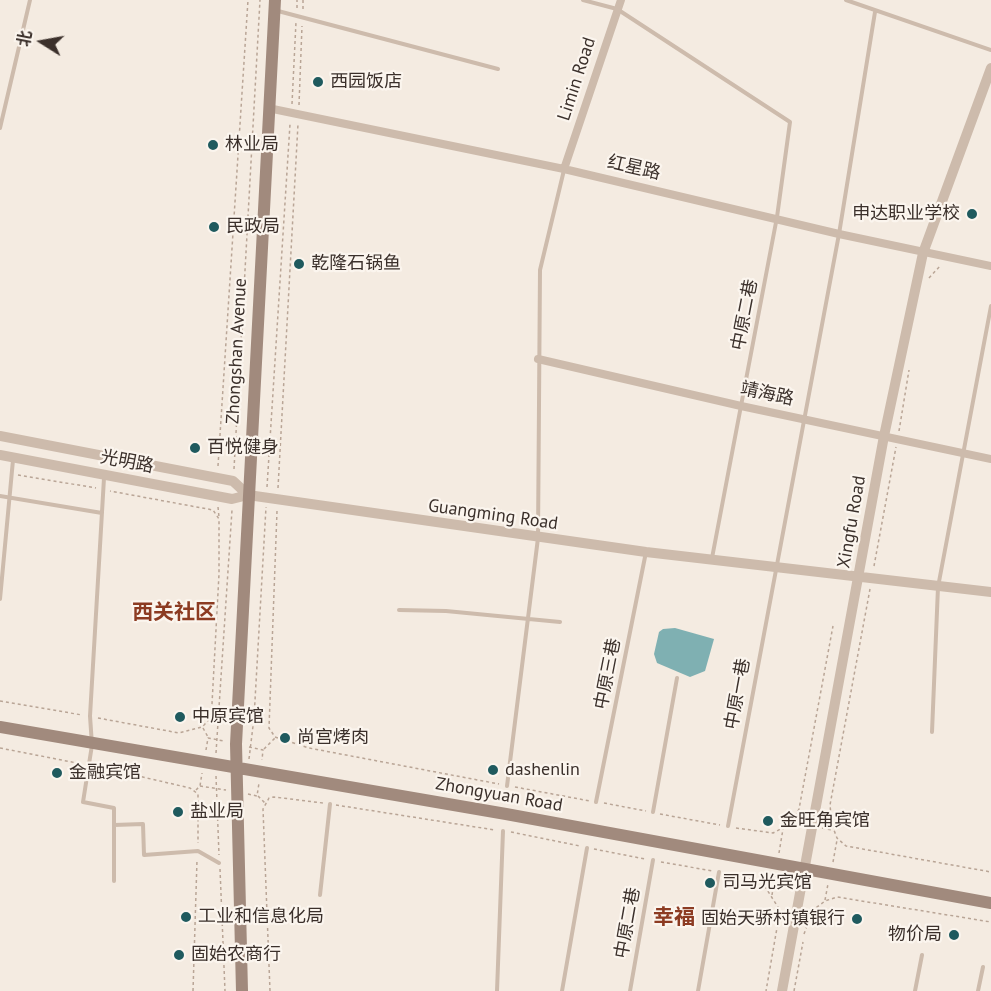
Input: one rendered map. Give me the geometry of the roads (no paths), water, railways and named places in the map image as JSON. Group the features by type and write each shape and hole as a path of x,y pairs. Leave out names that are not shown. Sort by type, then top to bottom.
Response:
{"main road":[{"name":"Zhongshan Avenue","path":"242,991 236,768 274,5"},
{"name":"Zhongyuan Road","path":"0,727 92,745 506,814 991,903"}],"street":[{"name":"Limin Road","path":"564,169 619,4"},
{"name":"Xingfu Road","path":"782,991 802,869 884,436 923,253 991,68"},
{"name":"红星路","path":"268,108 564,169 777,217 839,234 991,266"},
{"name":"靖海路","path":"538,359 741,406 991,459"},
{"name":"Guangming Road","path":"0,436 233,481 248,495 277,501 646,552 775,566 858,579 991,592"},
{"name":"光明路","path":"0,455 232,499 248,495"}],"lane":[{"path":"0,128 30,0"},
{"path":"583,0 619,4"},
{"path":"846,0 874,12 991,50"},
{"name":"中原二巷","path":"619,4 790,122 777,217 712,559"},
{"path":"274,5 303,18 498,69"},
{"name":"中原一巷","path":"728,826 839,234 874,12"},
{"path":"507,786 538,538 540,270 564,169"},
{"path":"933,732 938,587 991,306"},
{"path":"0,599 14,457"},
{"path":"104,474 90,716 92,745 82,802 114,808 114,881"},
{"path":"0,496 102,513"},
{"name":"中原三巷","path":"596,802 646,552"},
{"path":"399,610 446,610 560,622"},
{"path":"653,812 677,678"},
{"path":"320,895 330,804"},
{"path":"114,825 143,824 144,855 198,851 219,863"},
{"path":"496,991 503,831"},
{"path":"562,991 587,848"},
{"name":"中原二巷","path":"630,991 653,860"},
{"path":"698,991 719,872"},
{"path":"915,991 922,956"},
{"path":"978,991 983,967"}],"water":[{"path":"675,628 714,639 705,671 690,677 657,663 654,654 659,632 663,629"}],"place":[{"name":"西园饭店","path":"318,82"},
{"name":"林业局","path":"213,145"},
{"name":"申达职业学校","path":"972,214"},
{"name":"民政局","path":"214,227"},
{"name":"乾隆石锅鱼","path":"299,264"},
{"name":"百悦健身","path":"195,448"},
{"name":"中原宾馆","path":"180,717"},
{"name":"尚宫烤肉","path":"285,738"},
{"name":"dashenlin","path":"493,770"},
{"name":"金融宾馆","path":"57,773"},
{"name":"盐业局","path":"178,812"},
{"name":"金旺角宾馆","path":"768,821"},
{"name":"司马光宾馆","path":"710,883"},
{"name":"工业和信息化局","path":"186,917"},
{"name":"固始天骄村镇银行","path":"857,919"},
{"name":"物价局","path":"954,935"},
{"name":"固始农商行","path":"179,955"}],"district":[{"name":"西关社区","path":"174,613"},
{"name":"幸福","path":"674,918"}]}
